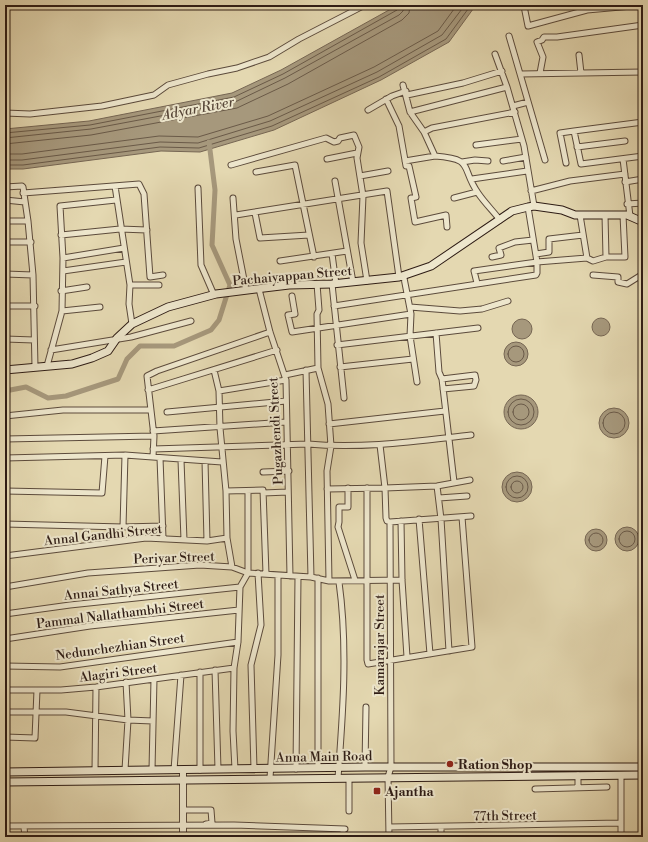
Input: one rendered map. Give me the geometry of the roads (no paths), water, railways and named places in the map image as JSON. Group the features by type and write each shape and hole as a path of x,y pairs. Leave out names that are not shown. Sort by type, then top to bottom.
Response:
{"main road":[{"name":"Pachaiyappan Street","path":"5,370 72,364 92,358 108,351 117,338 132,324 168,307 215,294 290,285 334,284 399,277 431,266 512,211 531,206 562,210 575,215 626,216"},
{"path":"626,216 643,222"},
{"name":"Anna Main Road","path":"5,772 364,767 643,767"},
{"name":"Anna Main Road","path":"5,782 643,775"}],"street":[{"path":"5,113 30,114 102,106 154,95 168,85 237,68 269,57 299,39 365,5"},
{"path":"524,5 528,26 587,10 643,5"},
{"path":"540,73 543,57 537,42 542,40 544,37 643,25"},
{"path":"509,36 545,160"},
{"path":"334,306 536,275 537,262 533,240 531,191 526,157 515,112 495,54"},
{"path":"579,55 581,74"},
{"path":"368,110 386,99 407,93 463,83 502,71"},
{"path":"521,74 643,72"},
{"path":"403,84 407,93 410,112 424,132 435,156"},
{"path":"410,112 507,87"},
{"path":"386,99 399,126 404,161 406,166 409,166 416,197 411,198 415,222 446,215 447,227"},
{"path":"513,106 528,102"},
{"path":"424,132 432,128 515,112"},
{"path":"566,163 560,133 643,122"},
{"path":"574,131 582,164 623,160 643,156"},
{"path":"231,165 326,138 334,142 338,141 340,138 354,135 359,148 357,153 363,196 361,243 367,281"},
{"path":"476,145 522,139"},
{"path":"577,147 625,141"},
{"path":"327,159 357,153"},
{"path":"404,161 435,156 451,157 462,162 475,160 488,161"},
{"path":"503,161 526,157"},
{"path":"478,283 474,271 510,264 587,258 593,261 606,258 625,257 627,204 623,160"},
{"path":"462,162 472,179 477,192 500,220"},
{"path":"256,172 294,165 314,257"},
{"path":"360,176 388,171"},
{"path":"472,179 527,171"},
{"path":"531,191 570,181 624,174"},
{"path":"626,182 643,179"},
{"path":"335,181 353,282"},
{"path":"24,193 139,184 144,194 150,277 163,276"},
{"path":"5,187 22,186 24,193 31,242 35,306 35,367"},
{"path":"115,186 120,229 130,285 129,304 132,324"},
{"path":"198,188 201,265 215,294"},
{"path":"236,215 304,206 386,191 399,277 404,278 406,295 410,307 410,336 417,382"},
{"path":"454,198 477,192"},
{"path":"233,198 236,215 236,239 244,291"},
{"path":"5,200 25,202"},
{"path":"47,366 62,311 61,291 63,258 60,206 116,200"},
{"path":"627,204 643,203"},
{"path":"255,213 260,238 309,235"},
{"path":"580,215 587,258"},
{"path":"605,215 606,258"},
{"path":"5,221 28,221"},
{"path":"61,235 120,229 147,230"},
{"path":"536,254 549,252 549,239 583,235"},
{"path":"492,257 501,255 499,248 515,242 533,240"},
{"path":"5,242 31,242"},
{"path":"63,258 124,248"},
{"path":"280,261 314,257 347,250"},
{"path":"332,254 335,324 344,398"},
{"path":"63,271 126,262"},
{"path":"5,274 33,275"},
{"path":"593,275 618,277 618,282 627,284 643,274"},
{"path":"317,284 319,310 317,314 318,368 328,404 331,446 327,471 329,582"},
{"path":"130,285 160,285"},
{"path":"61,291 87,287"},
{"name":"Pugazhendi Street","path":"259,289 270,332 285,377 286,446 289,471 290,576"},
{"path":"292,296 295,314 288,315 292,332 335,324 411,314"},
{"path":"410,307 460,311 474,310 508,301"},
{"path":"5,306 35,306"},
{"path":"62,311 100,307"},
{"path":"51,350 117,338 131,337 191,321"},
{"path":"337,345 478,328"},
{"path":"153,457 153,433 147,376 157,370 270,332"},
{"path":"436,333 439,372 442,379 454,482"},
{"path":"5,339 34,340"},
{"path":"148,390 277,350"},
{"path":"340,367 413,359"},
{"path":"219,391 285,377 306,370 318,368"},
{"path":"214,370 219,391 220,428 223,447 222,462 226,491 227,538 232,567"},
{"path":"306,370 311,577"},
{"path":"442,379 474,375 476,380 474,386 443,388"},
{"path":"168,412 219,406 286,401"},
{"path":"5,416 63,410 151,410"},
{"path":"329,424 446,411"},
{"path":"5,439 153,433 286,422"},
{"path":"153,449 286,446 308,444 331,446 380,446 471,435"},
{"name":"Kamarajar Street","path":"380,446 385,488 386,518 387,521 390,522 389,660 391,767 388,777 389,837"},
{"path":"5,458 126,455 205,462 222,462"},
{"path":"123,528 126,455"},
{"path":"5,491 102,493 105,456"},
{"path":"160,458 163,538"},
{"path":"182,460 184,540"},
{"path":"205,462 207,541"},
{"path":"263,472 289,471"},
{"path":"327,489 437,486 470,480"},
{"path":"437,486 441,519 449,651"},
{"path":"348,488 348,507 338,507 338,527 355,580"},
{"path":"367,488 366,660 368,664 472,648 462,516"},
{"path":"226,491 263,490 266,574"},
{"path":"235,769 233,731 234,668 238,642 240,587 248,573 248,491"},
{"path":"263,493 288,492"},
{"path":"439,498 467,496"},
{"path":"390,522 471,516"},
{"path":"419,519 430,654"},
{"path":"401,521 406,657"},
{"path":"5,524 123,528 163,526"},
{"name":"Annal Gandhi Street","path":"5,556 146,538 207,541 227,538"},
{"name":"Periyar Street","path":"5,586 88,573 200,565 232,567 248,573 311,577 329,582 355,580 402,580"},
{"path":"254,769 251,665 261,625 258,573"},
{"path":"270,778 278,655 278,575"},
{"path":"296,769 298,577"},
{"path":"318,578 318,768"},
{"path":"338,778 343,723 344,658 339,582"},
{"name":"Annai Sathya Street","path":"5,614 70,605 240,587"},
{"name":"Pammal Nallathambhi Street","path":"5,639 90,626 239,610"},
{"name":"Nedunchezhian Street","path":"5,666 60,667 238,642"},
{"name":"Alagiri Street","path":"5,690 60,690 96,687 234,668"},
{"path":"215,670 218,770"},
{"path":"200,672 200,770"},
{"path":"174,770 181,675"},
{"path":"152,770 154,679"},
{"path":"125,770 128,720 126,682"},
{"path":"95,771 96,687"},
{"path":"5,737 35,738 36,690"},
{"path":"364,767 366,707"},
{"path":"5,712 66,712 128,720 153,721"},
{"path":"183,770 184,837"},
{"path":"578,775 578,788"},
{"path":"621,775 621,837"},
{"path":"349,778 349,811"},
{"path":"535,789 607,787"},
{"path":"5,826 210,824 212,822 211,810 183,810"},
{"name":"77th Street","path":"388,827 621,823"},
{"path":"183,824 344,829 343,837"},
{"path":"24,827 25,837"},
{"path":"441,827 441,837"}],"water":[{"name":"Adyar River","path":"398,5 476,5 449,42 381,80 274,130 200,152 161,151 23,169 5,169 5,129 89,121 232,93 281,70"},
{"path":"601,318 607,321 610,327 607,333 601,336 595,333 592,327 595,321"},
{"path":"522,319 529,322 532,329 529,336 522,339 515,336 512,329 515,322"},
{"path":"516,342 521,343 527,349 527,359 521,365 516,366 511,365 505,359 504,354 505,349 511,343"},
{"path":"521,395 527,396 533,400 537,406 537,418 533,424 527,428 521,429 515,428 509,424 505,418 504,412 505,406 509,400 515,396"},
{"path":"614,408 625,412 629,423 625,434 614,438 603,434 599,423 603,412"},
{"path":"517,472 528,476 532,487 528,498 517,502 506,498 502,487 506,476"},
{"path":"627,527 636,530 639,539 636,548 627,551 618,548 615,539 618,530"},
{"path":"596,529 604,532 607,540 604,548 596,551 588,548 585,540 588,532"}],"waterway":[{"path":"5,391 26,387 48,398 66,396 118,379 127,359 140,346 174,346 211,330 219,320 230,285 212,245 215,190 209,142"}],"place":[{"name":"Ration Shop","path":"450,764"},
{"name":"Ajantha","path":"377,791"}]}
